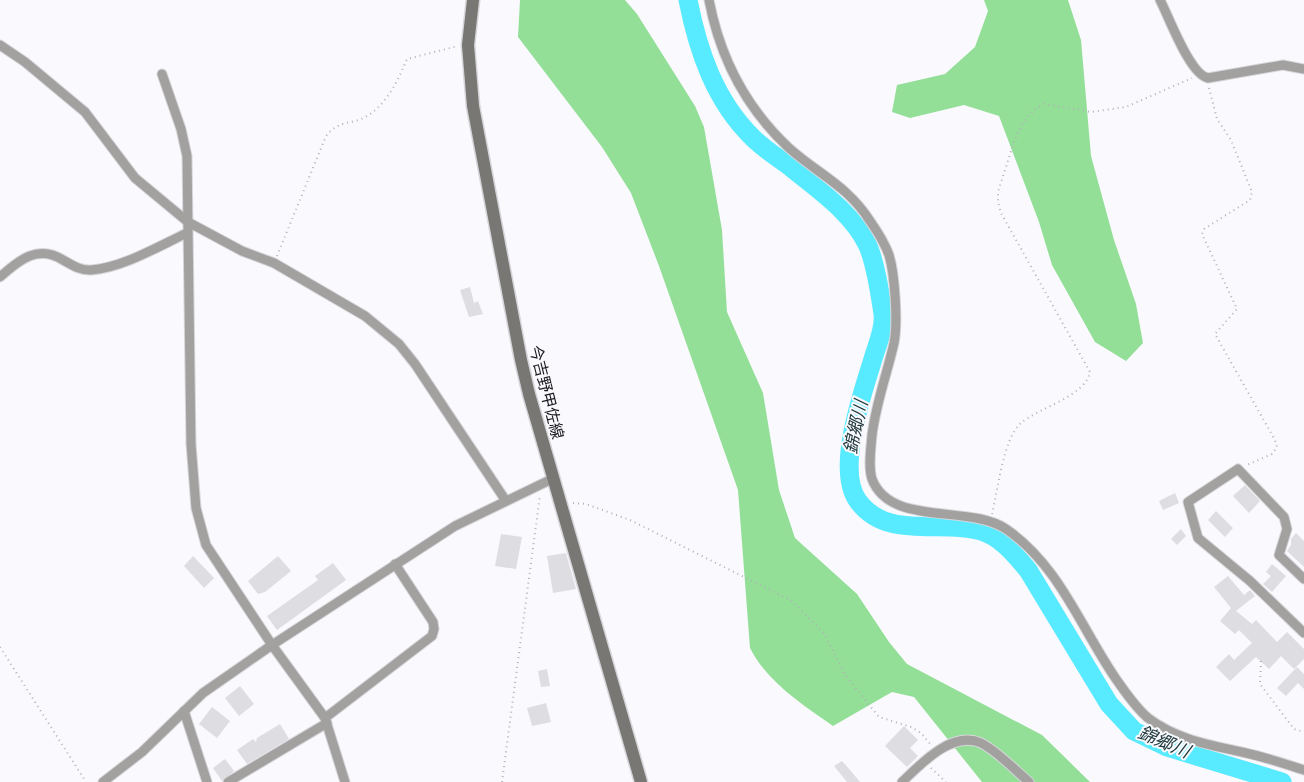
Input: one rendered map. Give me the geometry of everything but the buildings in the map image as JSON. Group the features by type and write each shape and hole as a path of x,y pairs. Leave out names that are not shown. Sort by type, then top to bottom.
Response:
{"main road":[{"name":"今吉野甲佐線","path":"473,0 468,45 473,106 521,360 531,403 562,502 641,782"}],"street":[{"path":"709,0 714,30 732,75 755,112 790,148 849,192 871,221 889,256 896,329 874,417 870,453 871,476 879,492 895,504 912,509 990,521 1006,529 1042,559 1107,666 1133,702 1146,716 1162,727 1201,745 1248,754 1304,770"},
{"path":"1160,0 1203,77 1282,65 1304,69"},
{"path":"0,45 25,62 85,112 135,178 188,222 242,251 274,263 365,316 399,344 415,364 506,501"},
{"path":"162,74 181,129 187,156 191,444 196,508 206,545 272,645 326,720 344,782"},
{"path":"0,277 17,262 34,253 57,256 75,267 89,270 110,267 188,233"},
{"path":"1304,579 1279,554 1287,529 1284,516 1238,468 1188,502 1198,538 1250,581 1304,633"},
{"path":"103,782 142,752 203,693 272,645 455,526 554,478"},
{"path":"228,782 326,720 432,636 433,622 395,564"},
{"path":"184,710 207,782"},
{"path":"902,782 924,761 938,752 951,744 970,739 983,744 1029,782"}],"path":[{"path":"274,263 326,136 335,126 366,116 383,102 397,82 407,58 437,50 468,45"},
{"path":"990,521 1008,444 1020,424 1084,384 1090,372 1001,213 998,202 998,192 1022,123 1034,110 1044,104 1091,112 1126,106 1203,77 1217,119 1231,140 1252,192 1250,200 1204,229 1202,234 1238,310 1215,334 1275,440 1276,447 1272,454 1238,468"},
{"path":"502,782 542,485"},
{"path":"562,502 586,504 630,520 792,601 824,633 845,675 879,717 911,727 921,733 938,752"},
{"path":"0,648 86,782"},
{"path":"1261,661 1260,684 1294,729 1304,732"},
{"path":"924,761 946,782"}],"green space":[{"path":"520,0 625,0 637,14 695,106 704,127 722,230 727,312 763,393 779,490 795,538 857,594 889,642 907,664 1042,735 1090,782 982,782 914,697 892,692 833,726 787,692 766,672 757,660 750,648 738,490 659,266 631,193 602,147 518,37"},
{"path":"984,0 1068,0 1081,40 1091,156 1114,240 1136,304 1143,343 1126,361 1095,342 1052,265 1039,222 999,116 964,105 910,118 892,112 897,85 945,74 975,47 988,11"}],"waterway":[{"name":"錦郷川","path":"688,0 703,56 718,92 728,108 757,142 822,192 853,222 871,254 882,306 883,325 858,410 850,451 849,470 852,487 858,501 870,513 884,521 899,525 966,528 981,531 995,538 1007,547 1028,570 1109,704 1134,731 1167,747 1282,782"}]}
